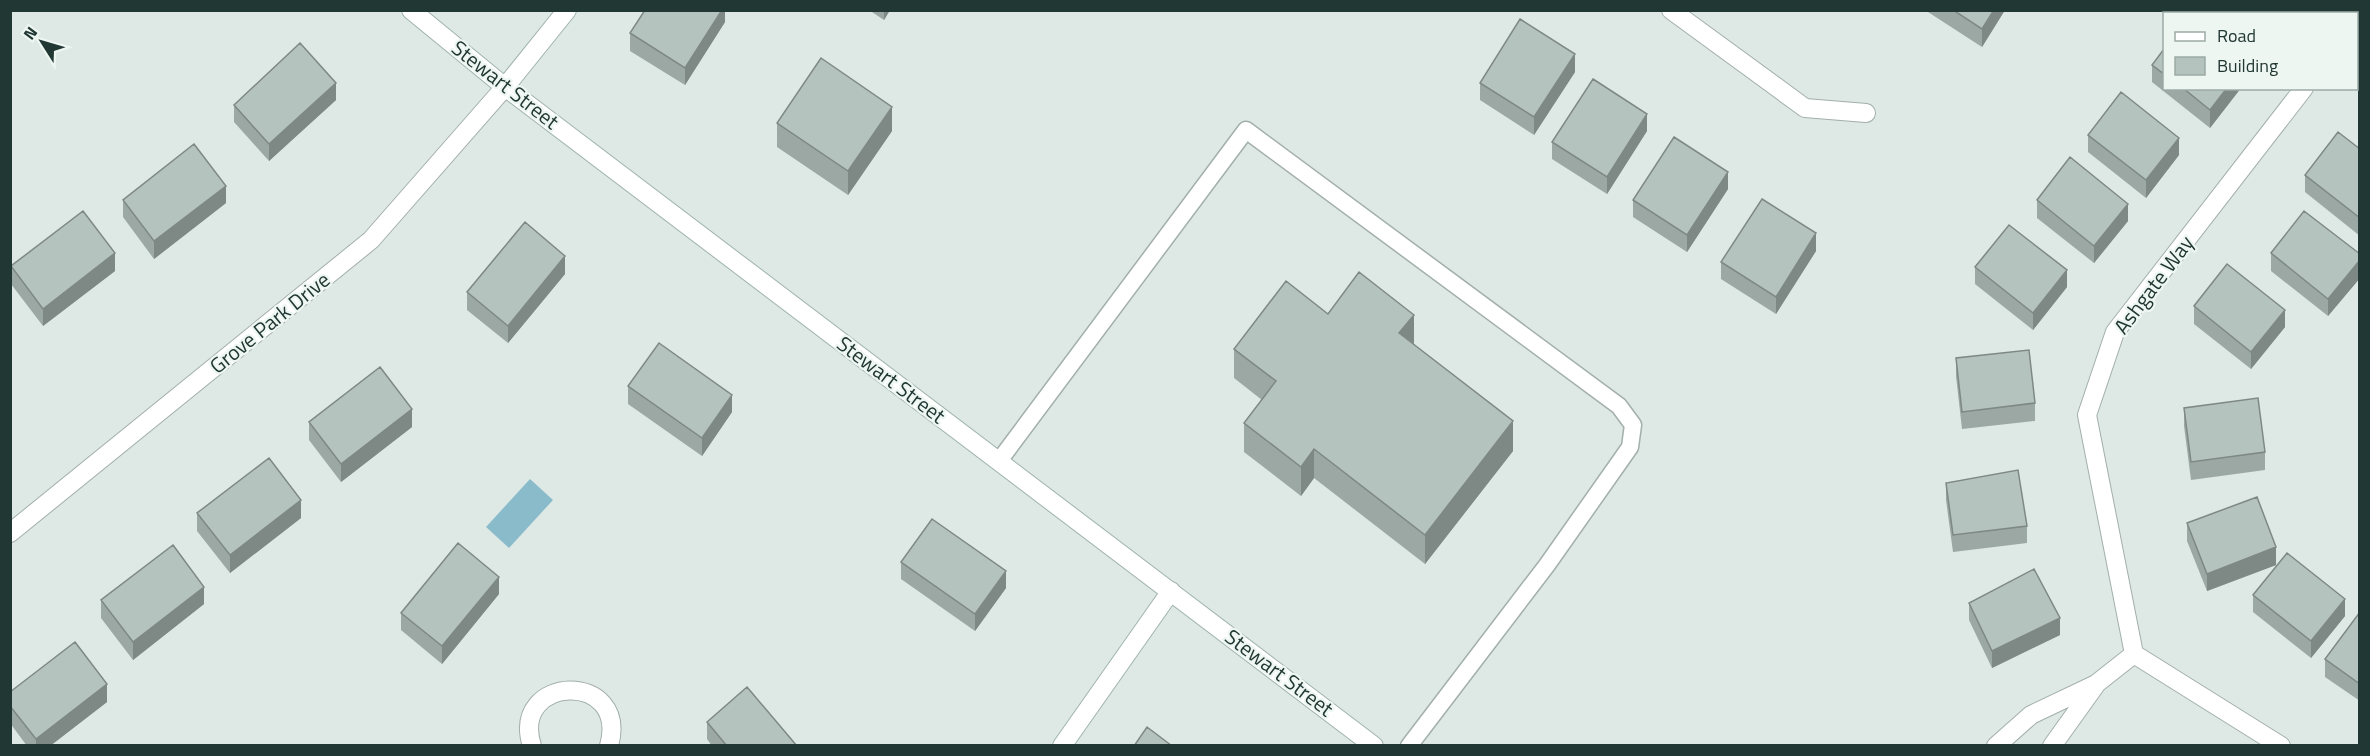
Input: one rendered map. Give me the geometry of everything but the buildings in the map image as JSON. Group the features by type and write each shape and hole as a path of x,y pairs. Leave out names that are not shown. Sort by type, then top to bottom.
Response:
{"street":[{"name":"Stewart Street","path":"411,10 506,87 1374,746"},
{"name":"Grove Park Drive","path":"10,533 371,240 506,87 567,10"},
{"path":"1671,10 1805,108 1866,113"},
{"name":"Ashgate Way","path":"2134,654 2087,415 2115,332 2302,90"},
{"path":"1062,746 1171,591"},
{"path":"1996,746 2031,715 2096,684 2134,654 2281,746"},
{"path":"2052,746 2096,684"},
{"path":"532,746 529,736 530,722 535,710 544,699 556,692 569,689 583,690 605,707 612,731 609,746"}],"lane":[{"path":"999,461 1246,130 1619,406 1633,425 1630,447 1547,565 1409,746"}],"water":[{"path":"530,479 553,500 509,548 486,527"}]}
